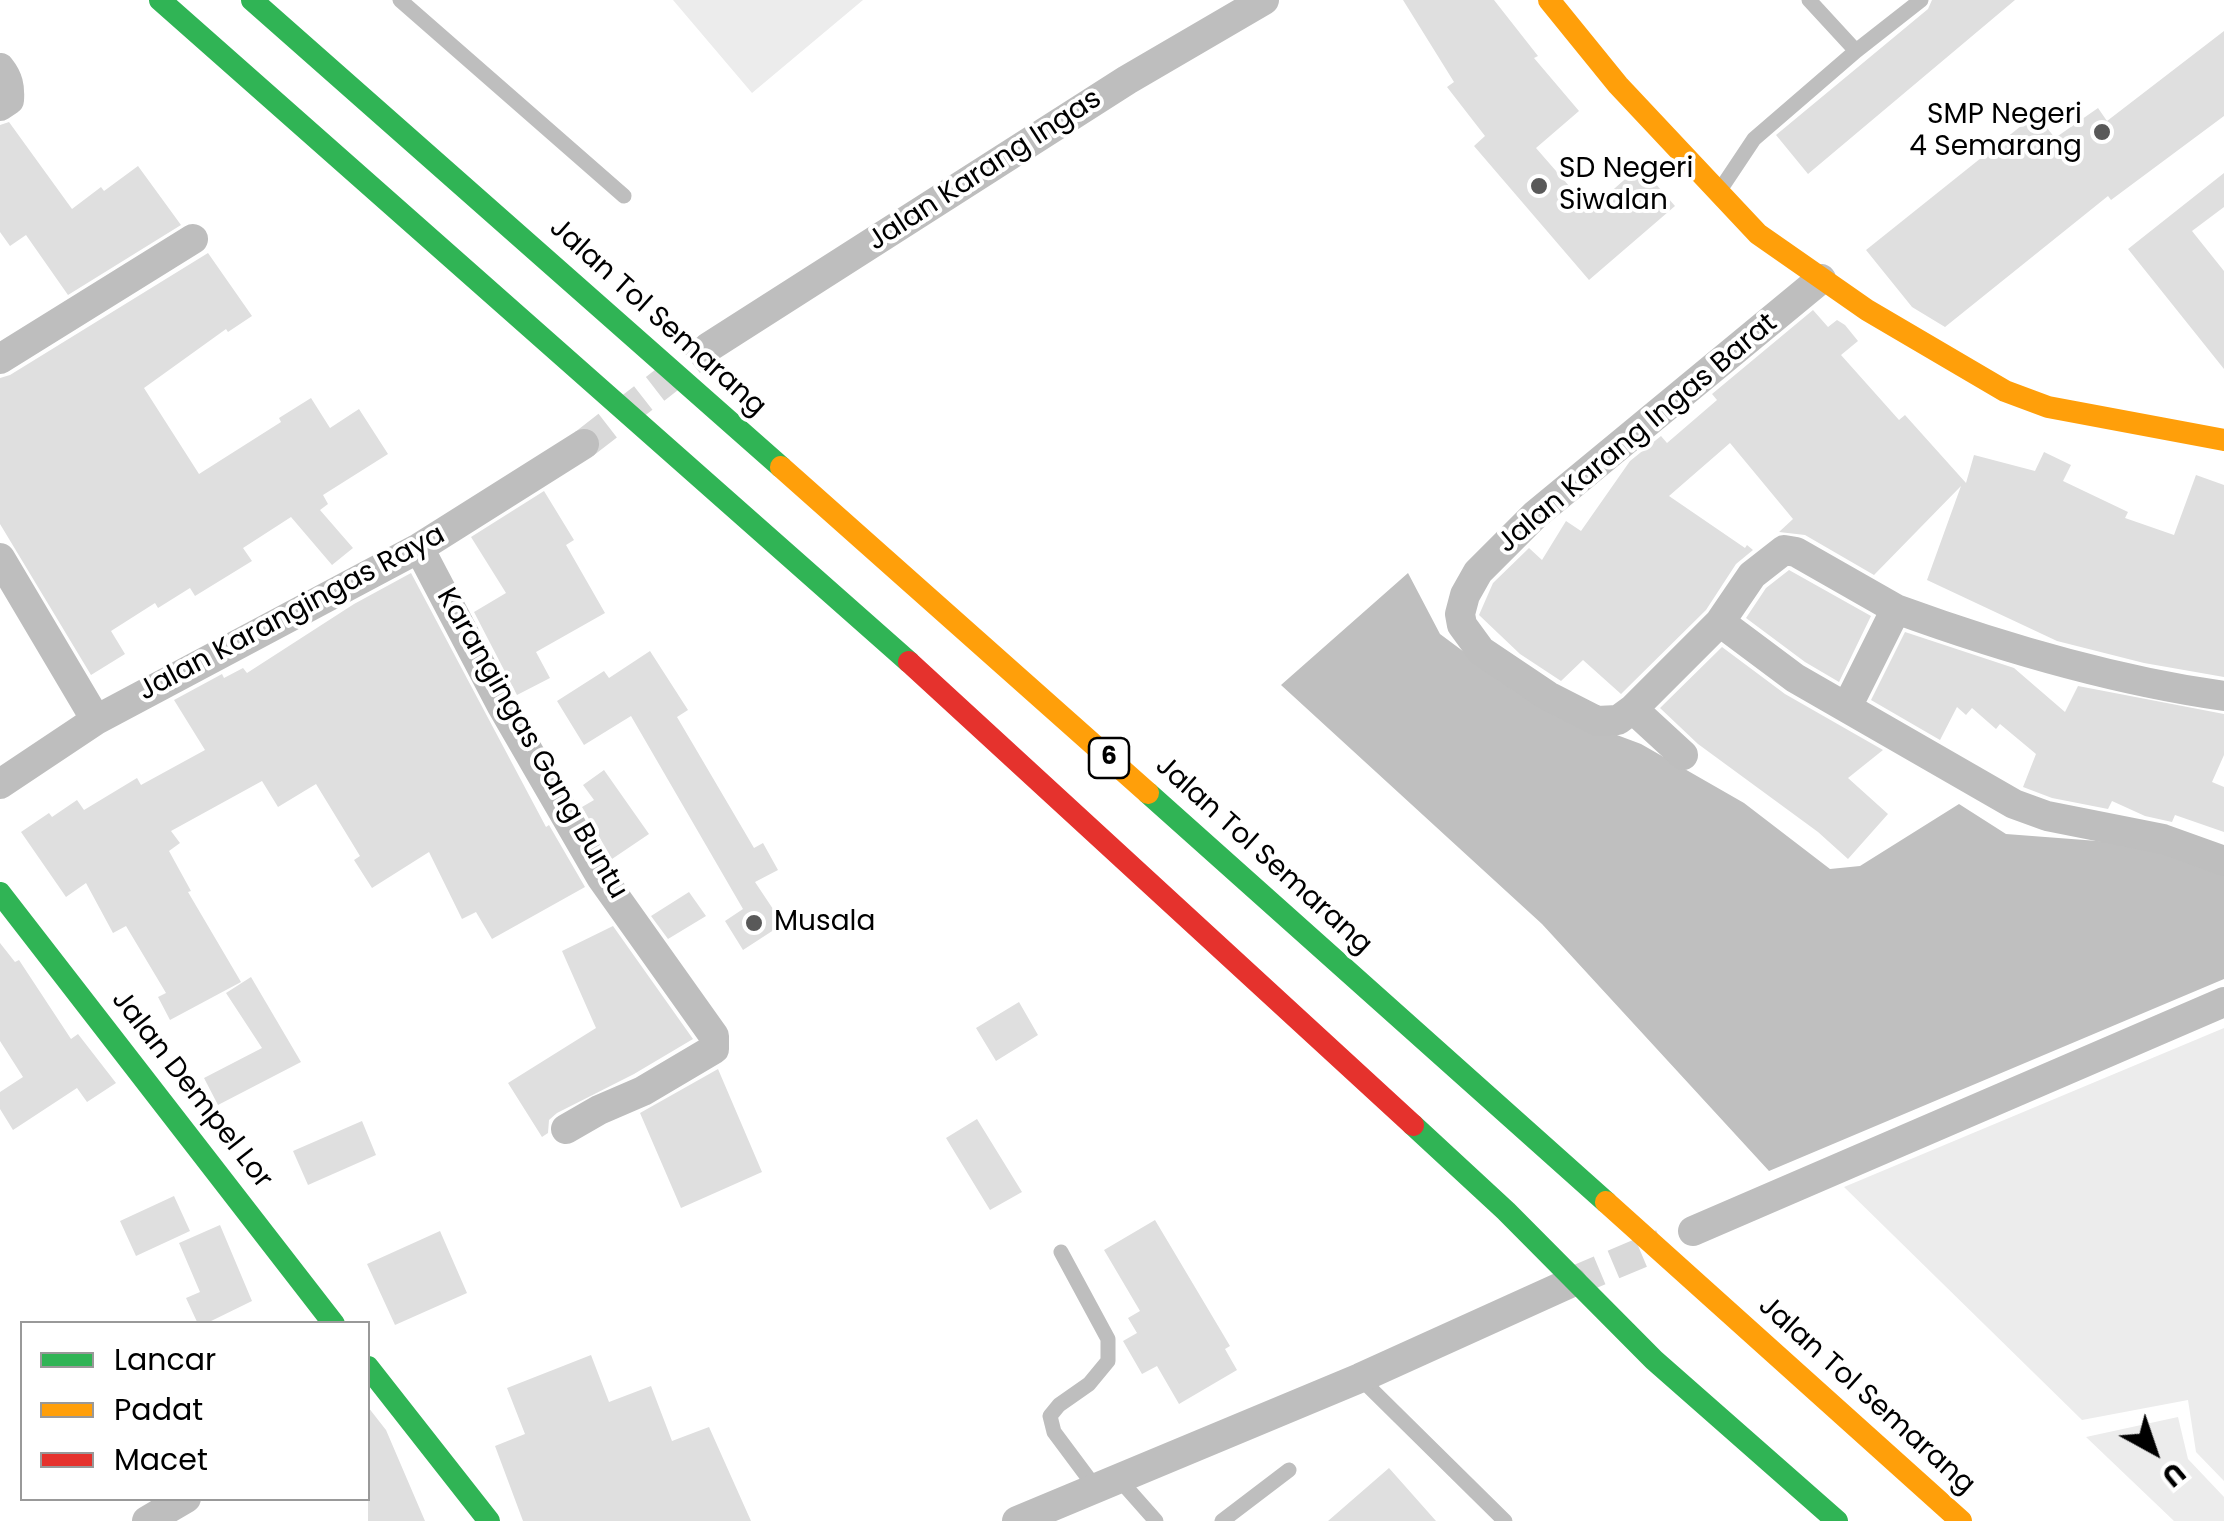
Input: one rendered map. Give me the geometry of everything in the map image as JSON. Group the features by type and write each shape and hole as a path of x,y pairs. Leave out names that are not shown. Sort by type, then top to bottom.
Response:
{"main road":[{"name":"6","path":"160,0 867,624 1506,1211 1654,1360 1837,1521"},
{"name":"Jalan Tol Semarang","path":"252,0 1184,824 1961,1521"},
{"path":"1549,0 1618,85 1758,234 1821,279 2005,390 2048,407 2224,440"},
{"name":"Jalan Dempel Lor","path":"0,893 332,1321"},
{"path":"373,1383 489,1521"}],"street":[{"name":"Jalan Karang Ingas","path":"709,348 1127,80 1264,0"},
{"path":"0,68 10,85 5,103"},
{"path":"0,360 193,238"},
{"name":"Jalan Karang Ingas Barat","path":"1632,709 1618,720 1598,721 1548,696 1508,669 1481,650 1462,625 1460,614 1465,595 1478,572 1535,516 1821,279"},
{"name":"Jalan Karangingas Raya","path":"0,784 96,720 419,548 584,444"},
{"name":"Karangingas Gang Buntu","path":"419,548 502,706 602,877 714,1036 714,1049 644,1092 598,1110 566,1129"},
{"path":"1683,755 1632,709 1720,622 1752,575 1784,550 1796,552 1896,610 2030,655 2158,686 2224,696"},
{"path":"0,558 96,720"},
{"path":"1847,707 1896,610"},
{"path":"1720,622 1795,678 2014,804 2047,816 2163,839 2224,861"},
{"path":"1693,1231 2224,1002"},
{"path":"1017,1521 1360,1378 1572,1282"},
{"path":"146,1521 181,1501"}],"lane":[{"path":"400,0 624,196"},
{"path":"1809,0 1856,51"},
{"path":"1719,193 1754,139 1920,0"},
{"path":"1061,1252 1108,1339 1108,1361 1089,1384 1050,1416 1054,1432 1156,1521"},
{"path":"1360,1378 1505,1521"},
{"path":"1222,1521 1289,1470"}],"shaded area":[{"path":"673,0 863,0 752,93"},
{"path":"1408,573 1440,634 1534,704 1641,744 1744,803 1830,869 1860,866 1959,804 2006,834 2163,846 2224,868 2224,979 1769,1171 1542,924 1281,685"},
{"path":"2224,1028 2224,1481 2196,1452 2188,1400 2082,1420 1844,1187"},
{"path":"2178,1417 2188,1459 2224,1497 2224,1521 2174,1521 2086,1437"}],"building":[{"path":"1403,0 1494,0 1538,56 1534,58 1579,111 1536,148 1590,210 1640,166 1675,206 1589,280 1474,146 1485,136 1447,87 1454,82"},
{"path":"1932,0 2015,0 1808,174 1776,135 1928,9"},
{"path":"2224,31 2224,116 2111,200 2108,196 1945,327 1912,307 1866,250 2036,114 2055,138 2098,108 2107,121"},
{"path":"9,122 72,209 138,166 181,225 68,295 26,235 10,246 0,232 0,125"},
{"path":"2224,173 2224,207 2192,231 2224,271 2224,369 2128,249"},
{"path":"208,253 252,316 228,332 226,329 144,388 199,474 281,422 279,418 311,398 330,428 359,409 388,454 323,495 328,504 320,510 353,548 332,565 291,517 243,548 252,561 195,596 190,588 158,608 155,603 111,631 125,654 91,675 0,524 0,378"},
{"path":"1813,310 1828,327 1837,320 1845,325 1858,341 1841,355 1899,420 1905,415 1966,483 1974,455 2035,471 2044,452 2071,465 2063,481 2128,512 2125,518 2174,535 2196,475 2224,485 2224,677 2144,663 2057,641 1927,580 1961,486 1874,575 1805,535 1779,532 1793,519 1730,443 1669,496 1753,550 1736,564 1706,610 1621,694 1583,660 1561,681 1520,654 1479,615 1493,583 1529,548 1542,560 1566,521 1581,531 1630,461 1661,436 1667,443 1717,400 1712,394"},
{"path":"544,491 574,540 566,545 605,613 536,652 550,678 517,695 474,612 506,593 471,537"},
{"path":"1789,570 1871,616 1839,682 1746,618 1766,588"},
{"path":"411,573 546,827 549,825 585,887 492,939 476,912 462,919 429,852 372,888 354,860 360,856 316,784 278,807 262,781 171,831 180,843 169,851 191,891 188,892 241,982 170,1020 158,997 166,993 126,926 113,933 86,883 66,897 21,832 77,800 84,810 137,778 141,785 205,750 174,700 222,674 224,678 243,668 247,673 354,604"},
{"path":"1905,632 2014,668 2065,712 2078,686 2224,714 2224,755 2212,782 2224,787 2224,832 2175,815 2172,822 2145,816 2112,801 2108,809 2052,798 2023,787 2036,754 2000,724 1996,729 1972,708 1966,715 1957,707 1940,740 1871,700"},
{"path":"1722,647 1785,694 1883,750 1848,778 1888,814 1848,859 1818,832 1698,744 1660,708"},
{"path":"650,651 688,710 677,717 754,848 763,843 778,870 755,882 783,924 743,950 725,921 743,909 631,716 584,745 557,701 604,671 609,678"},
{"path":"604,770 649,834 612,859 582,807 594,800 583,785"},
{"path":"689,892 706,916 668,939 651,916"},
{"path":"613,926 693,1039 557,1113 549,1120 548,1133 542,1137 508,1083 596,1028 562,951"},
{"path":"0,943 15,962 19,960 71,1039 78,1034 116,1083 87,1102 77,1088 13,1130 0,1109 0,1092 23,1077 0,1041"},
{"path":"251,977 301,1062 218,1105 204,1078 262,1048 226,993"},
{"path":"1019,1002 1038,1035 996,1061 976,1028"},
{"path":"718,1069 762,1172 681,1208 640,1113"},
{"path":"977,1119 1022,1192 990,1210 946,1138"},
{"path":"362,1121 376,1155 308,1185 293,1151"},
{"path":"174,1196 190,1231 136,1256 120,1221"},
{"path":"1155,1220 1230,1346 1225,1349 1237,1370 1179,1404 1157,1366 1142,1374 1123,1341 1137,1333 1128,1318 1140,1311 1104,1250"},
{"path":"220,1225 252,1301 211,1321 197,1321 186,1298 200,1292 179,1243"},
{"path":"440,1231 467,1293 395,1325 367,1264"},
{"path":"591,1355 609,1402 651,1386 672,1441 709,1427 751,1521 523,1521 495,1446 525,1434 507,1388"},
{"path":"370,1410 386,1430 425,1521 368,1521"},
{"path":"1389,1468 1436,1521 1328,1521"}],"tunnel":[{"path":"584,444 709,347"},
{"path":"1572,1282 1662,1244"}],"traffic: fast":[{"path":"160,0 909,662"},
{"path":"252,0 781,467"},
{"path":"1148,793 1606,1202"},
{"path":"0,893 332,1321"},
{"path":"1413,1125 1506,1211 1654,1360 1837,1521"},
{"path":"370,1370 489,1521"}],"traffic: slow":[{"path":"1549,0 1618,85 1758,234 1867,310 2005,391 2048,407 2224,440"},
{"path":"781,467 1148,793"},
{"path":"1606,1202 1961,1521"}],"traffic: jam":[{"path":"909,662 1413,1125"}],"place":[{"name":"SMP Negeri 4 Semarang","path":"2102,132"},
{"name":"SD Negeri Siwalan","path":"1539,186"},
{"name":"Musala","path":"754,923"}]}
